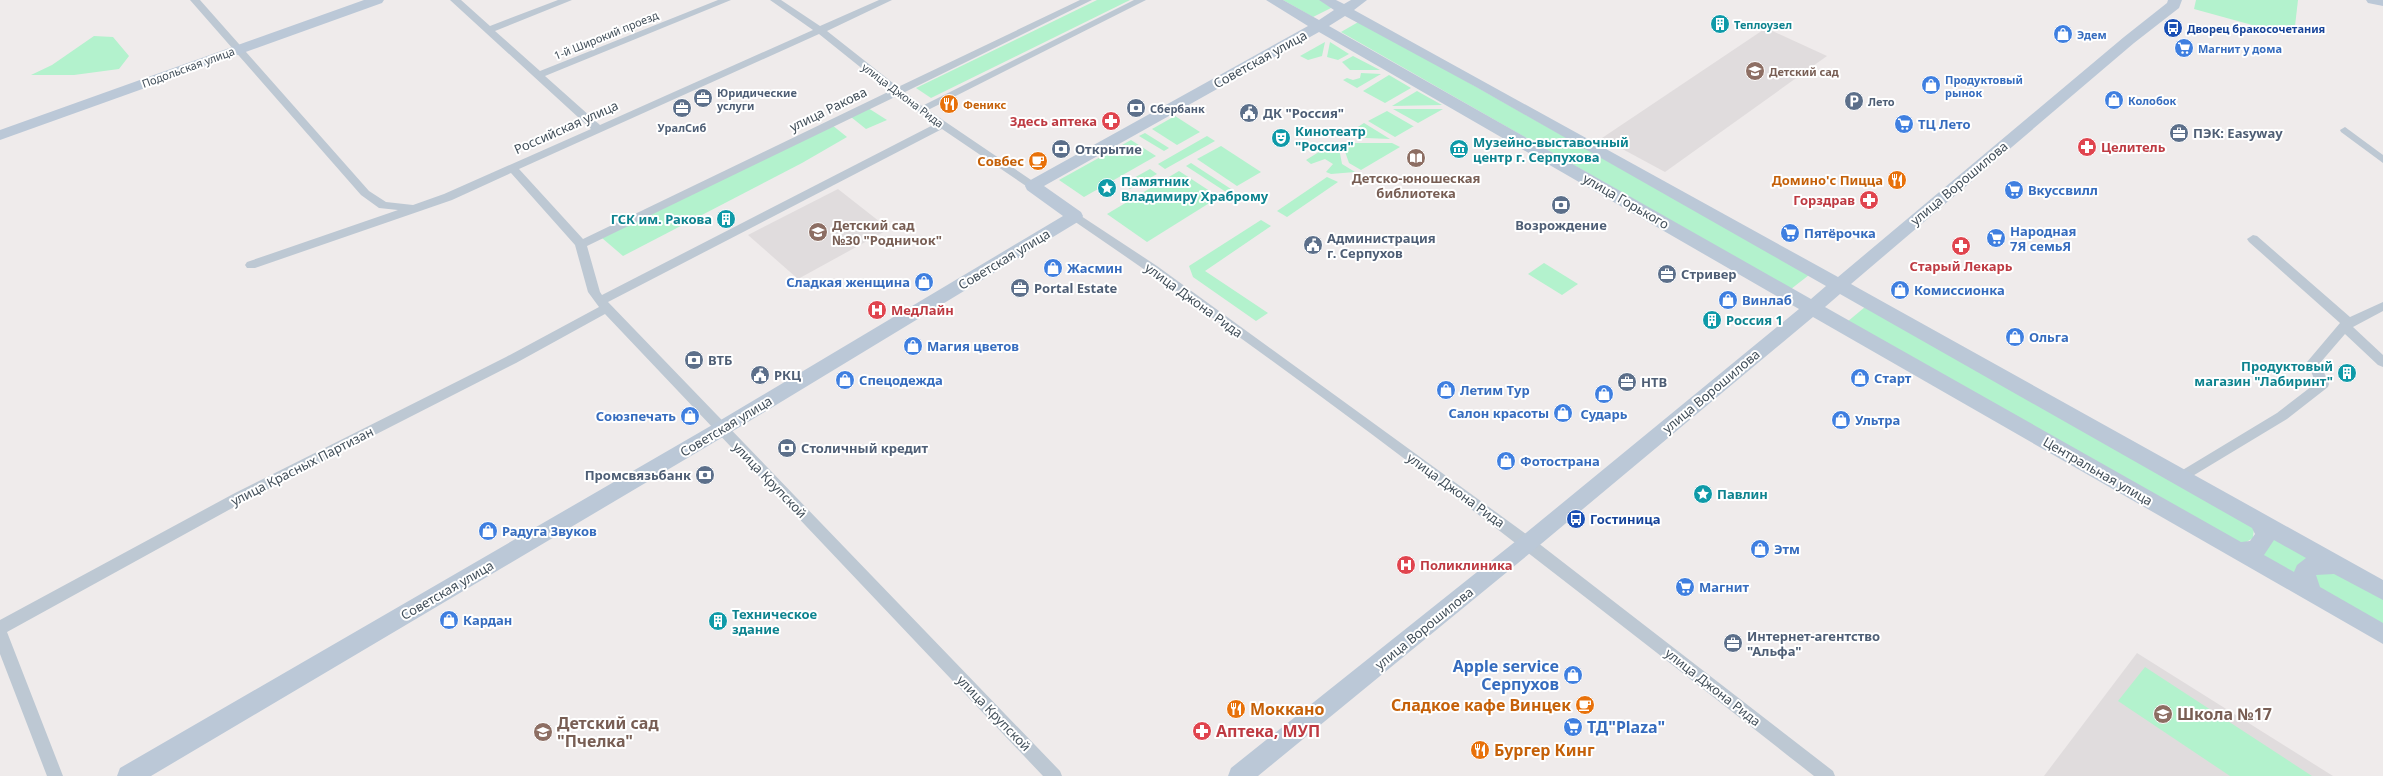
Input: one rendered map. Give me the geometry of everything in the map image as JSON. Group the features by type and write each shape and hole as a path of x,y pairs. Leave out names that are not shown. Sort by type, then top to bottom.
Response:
{"street":[{"path":"195,0 321,146 373,200 393,208 426,206"},
{"name":"Подольская улица","path":"0,135 377,0"},
{"path":"455,0 597,128"},
{"path":"488,30 568,0"},
{"name":"1-й Широкий проезд","path":"539,75 726,0"},
{"name":"улица Джона Рида","path":"775,0 821,31 921,110 1033,186"},
{"name":"Российская улица","path":"251,265 426,206 597,128 821,31 887,0"},
{"name":"улица Ракова","path":"581,244 1087,0"},
{"path":"921,110 1141,0"},
{"name":"улица Горького","path":"1273,0 1813,307"},
{"path":"1326,0 1600,151 2383,591"},
{"name":"Советская улица","path":"1033,186 1319,26 1360,0"},
{"name":"улица Ворошилова","path":"1240,776 1528,543 1813,307 2008,142 2174,5 2175,0"},
{"path":"2373,0 2383,2"},
{"path":"604,304 942,125"},
{"path":"2345,130 2383,160"},
{"name":"улица Крупской","path":"511,168 581,244 594,292 604,304 721,429 1054,776"},
{"path":"1033,186 1075,216"},
{"name":"улица Джона Рида","path":"1075,216 1147,265 1528,543 1827,776"},
{"name":"Советская улица","path":"129,776 721,429 1075,216"},
{"path":"2253,239 2347,325 2383,362"},
{"name":"улица Красных Партизан","path":"0,628 240,497 511,360 604,304"},
{"path":"2180,478 2282,416 2323,384 2313,362 2347,325 2383,306"},
{"name":"Центральная улица","path":"1813,307 2383,634"},
{"path":"2238,551 2256,550 2261,544 2266,535 2260,522"},
{"path":"2312,592 2305,579 2305,571 2313,565 2336,565"},
{"path":"0,634 54,776"}],"shaded area":[{"path":"1766,28 1827,56 1665,172 1602,138"},
{"name":"Детский сад №30 \"Родничок\"","path":"838,189 889,229 798,279 748,235"},
{"name":"Школа №17","path":"2137,653 2333,776 2044,776"}],"green space":[{"path":"1097,0 1130,0 931,98 916,88"},
{"path":"1283,0 1320,0 1333,7 1313,17"},
{"path":"2196,0 2298,0 2295,26 2263,28 2194,9"},
{"path":"1360,21 1809,275 1791,289 1341,32"},
{"path":"94,36 113,37 129,56 119,69 74,75 31,75 52,65"},
{"path":"1325,42 1322,56 1308,60 1300,56"},
{"path":"1330,42 1349,54 1338,60 1327,57"},
{"path":"1353,56 1380,70 1350,70 1342,62"},
{"path":"1361,73 1381,74 1357,88 1343,80 1347,78 1353,80 1360,78"},
{"path":"1389,75 1411,88 1385,103 1363,91"},
{"path":"1417,91 1442,105 1392,106"},
{"path":"868,108 887,120 866,129 851,117"},
{"path":"1393,109 1443,109 1418,123"},
{"path":"1387,111 1414,126 1395,137 1368,121"},
{"path":"1175,116 1200,132 1177,145 1152,129"},
{"path":"1364,123 1390,139 1342,137"},
{"path":"832,125 847,137 802,163 623,256 602,238"},
{"path":"1145,133 1169,148 1164,151 1139,136"},
{"path":"1207,136 1215,141 1165,169 1158,164"},
{"path":"1131,140 1156,156 1084,197 1059,180"},
{"path":"1335,142 1338,143 1342,164 1355,172 1331,174 1326,172 1333,164 1325,159 1311,164 1306,160"},
{"path":"1342,143 1392,143 1400,147 1361,170 1349,163"},
{"path":"1221,146 1261,172 1237,186 1197,159"},
{"path":"1191,163 1231,189 1226,192 1186,166"},
{"path":"1150,169 1157,174 1130,189 1123,184"},
{"path":"1179,171 1219,197 1147,242 1107,214"},
{"path":"1327,177 1338,182 1287,217 1277,211"},
{"path":"1261,220 1271,226 1205,271 1268,313 1256,321 1193,277 1189,266"},
{"path":"1544,263 1578,284 1562,295 1528,274"},
{"path":"1865,307 2254,528 2253,538 2243,544 1847,322"},
{"path":"2270,532 2316,560 2297,580 2260,553"},
{"path":"2325,570 2344,576 2383,598 2383,629 2317,586 2315,574"},
{"path":"2145,667 2312,776 2230,776 2118,701"}],"place":[{"name":"Теплоузел","path":"1720,24"},
{"name":"Дворец бракосочетания","path":"2173,28"},
{"name":"Эдем","path":"2063,34"},
{"name":"Магнит у дома","path":"2184,48"},
{"name":"Детский сад","path":"1755,71"},
{"name":"Продуктовый рынок","path":"1931,85"},
{"name":"Юридические услуги","path":"703,98"},
{"name":"Колобок","path":"2114,100"},
{"name":"Лето","path":"1854,101"},
{"name":"Феникс","path":"949,104"},
{"name":"УралСиб","path":"682,108"},
{"name":"Сбербанк","path":"1136,108"},
{"name":"ДК \"Россия\"","path":"1249,113"},
{"name":"Здесь аптека","path":"1111,121"},
{"name":"ТЦ Лето","path":"1904,124"},
{"name":"ПЭК: Easyway","path":"2179,133"},
{"name":"Кинотеатр \"Россия\"","path":"1281,138"},
{"name":"Целитель","path":"2087,147"},
{"name":"Открытие","path":"1061,149"},
{"name":"Музейно-выставочный центр г. Серпухова","path":"1459,149"},
{"name":"Детско-юношеская библиотека","path":"1416,158"},
{"name":"Совбес","path":"1038,161"},
{"name":"Домино'с Пицца","path":"1897,180"},
{"name":"Памятник Владимиру Храброму","path":"1107,188"},
{"name":"Вкуссвилл","path":"2014,190"},
{"name":"Горздрав","path":"1869,200"},
{"name":"Возрождение","path":"1561,205"},
{"name":"ГСК им. Ракова","path":"726,219"},
{"name":"Детский сад №30 \"Родничок\"","path":"818,232"},
{"name":"Пятёрочка","path":"1790,233"},
{"name":"Народная 7Я семьЯ","path":"1996,238"},
{"name":"Администрация г. Серпухов","path":"1313,245"},
{"name":"Старый Лекарь","path":"1961,246"},
{"name":"Жасмин","path":"1053,268"},
{"name":"Стривер","path":"1667,274"},
{"name":"Сладкая женщина","path":"924,282"},
{"name":"Portal Estate","path":"1020,288"},
{"name":"Комиссионка","path":"1900,290"},
{"name":"Винлаб","path":"1728,300"},
{"name":"МедЛайн","path":"877,310"},
{"name":"Россия 1","path":"1712,320"},
{"name":"Ольга","path":"2015,337"},
{"name":"Магия цветов","path":"913,346"},
{"name":"ВТБ","path":"694,360"},
{"name":"Продуктовый магазин \"Лабиринт\"","path":"2347,373"},
{"name":"РКЦ","path":"760,375"},
{"name":"Старт","path":"1860,378"},
{"name":"Спецодежда","path":"845,380"},
{"name":"НТВ","path":"1627,382"},
{"name":"Летим Тур","path":"1446,390"},
{"name":"Сударь","path":"1604,394"},
{"name":"Салон красоты","path":"1563,413"},
{"name":"Союзпечать","path":"690,416"},
{"name":"Ультра","path":"1841,420"},
{"name":"Столичный кредит","path":"787,448"},
{"name":"Фотострана","path":"1506,461"},
{"name":"Промсвязьбанк","path":"705,475"},
{"name":"Павлин","path":"1703,494"},
{"name":"Гостиница","path":"1576,519"},
{"name":"Радуга Звуков","path":"488,531"},
{"name":"Этм","path":"1760,549"},
{"name":"Поликлиника","path":"1406,565"},
{"name":"Магнит","path":"1685,587"},
{"name":"Кардан","path":"449,620"},
{"name":"Техническое здание","path":"718,621"},
{"name":"Интернет-агентство \"Альфа\"","path":"1733,643"},
{"name":"Apple service Серпухов","path":"1573,675"},
{"name":"Сладкое кафе Винцек","path":"1585,705"},
{"name":"Моккано","path":"1236,709"},
{"name":"Школа №17","path":"2163,714"},
{"name":"ТД\"Plaza\"","path":"1573,727"},
{"name":"Аптека, МУП","path":"1202,731"},
{"name":"Детский сад \"Пчелка\"","path":"543,732"},
{"name":"Бургер Кинг","path":"1480,750"}]}
